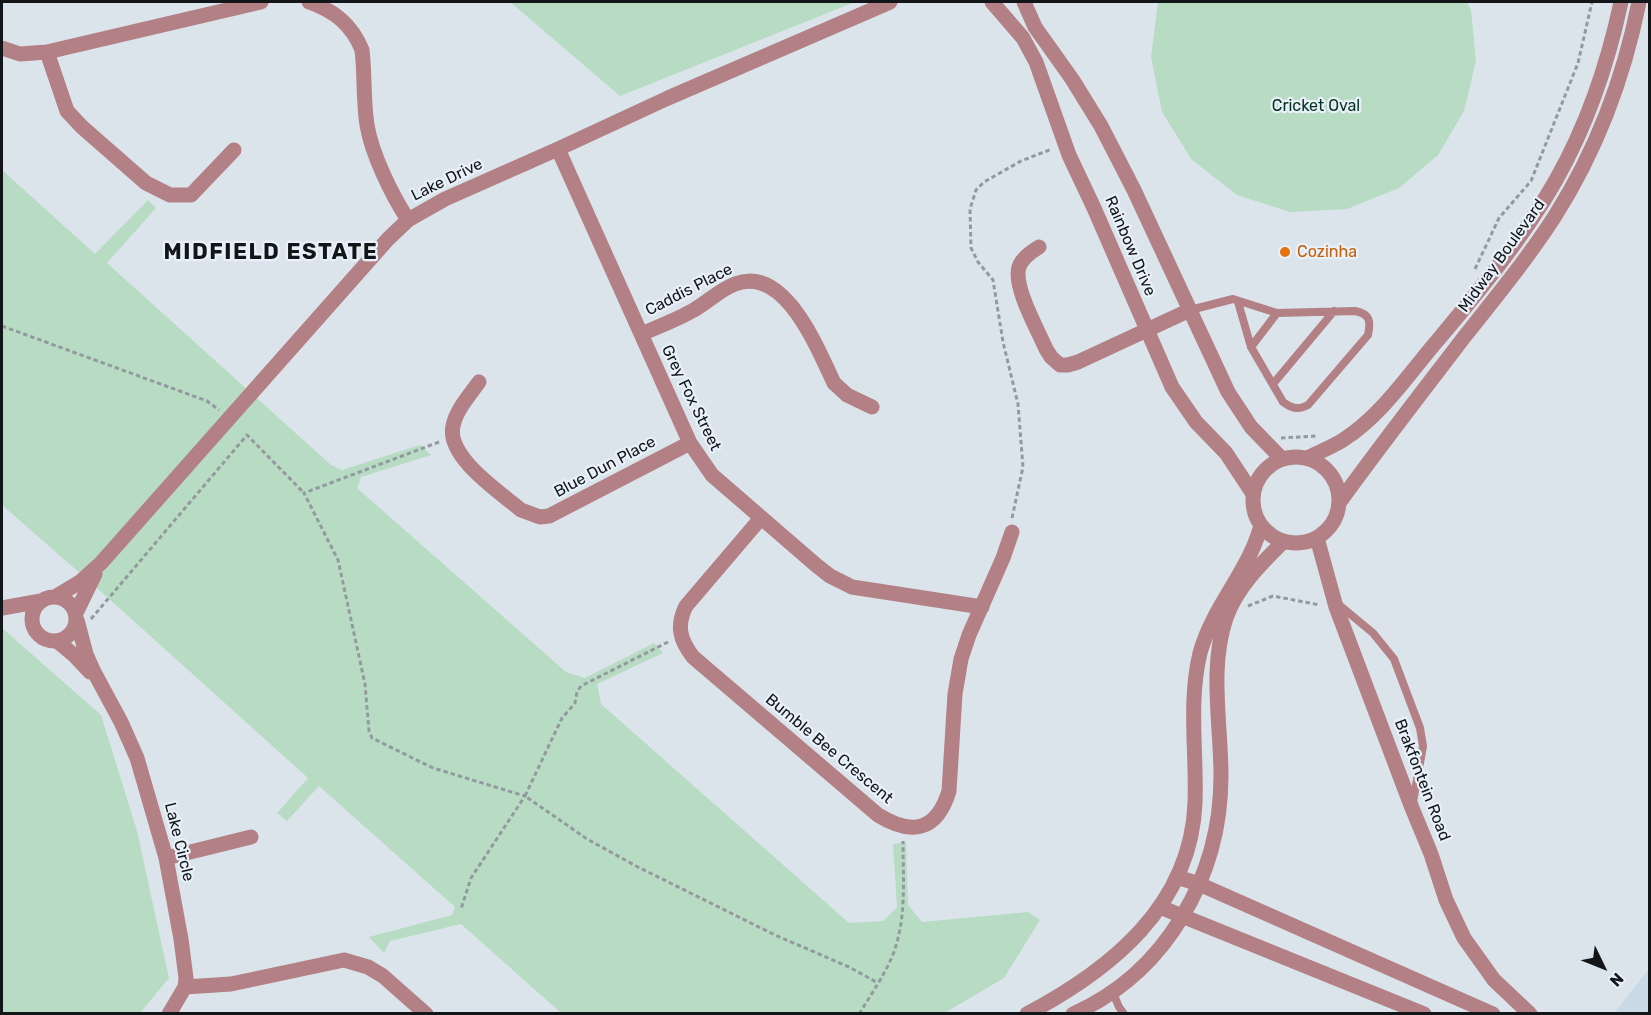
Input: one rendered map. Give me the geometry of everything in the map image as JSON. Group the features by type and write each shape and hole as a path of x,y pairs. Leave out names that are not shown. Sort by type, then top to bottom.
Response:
{"street":[{"path":"2,48 20,54 47,52 204,8 261,2"},
{"path":"309,2 324,7 341,18 358,40 362,50 367,125 395,197 408,220"},
{"name":"Lake Drive","path":"48,599 80,582 101,563 388,239 408,220 445,199 668,98 890,2"},
{"name":"Rainbow Drive","path":"992,2 1030,50 1039,69 1065,145 1146,329 1182,403 1196,422 1226,453 1253,494"},
{"name":"Rainbow Drive","path":"1024,2 1035,27 1072,79 1101,126 1134,190 1228,392 1238,409 1282,459"},
{"name":"Midway Boulevard","path":"1282,459 1306,458 1342,441 1365,423 1460,314 1533,218 1556,179 1592,100 1613,42 1621,2"},
{"name":"Midway Boulevard","path":"1317,538 1332,524 1339,503 1382,443 1520,266 1556,215 1593,146 1619,81 1639,2"},
{"path":"47,52 67,111 82,127 147,183 170,195 191,195 234,150"},
{"name":"Grey Fox Street","path":"558,149 690,443 712,475 830,576 846,585 982,607"},
{"path":"1039,247 1030,252 1019,268 1019,286 1046,349 1060,365 1068,365 1190,310"},
{"name":"Caddis Place","path":"641,334 692,311 736,283 756,282 776,292 797,311 834,383 841,391 872,407"},
{"path":"452,437 457,415 479,382"},
{"name":"Blue Dun Place","path":"452,437 456,449 469,465 521,510 540,516 549,516 564,510 608,484 690,443"},
{"path":"1306,458 1320,464 1331,475 1337,488 1339,503"},
{"path":"1282,459 1263,473 1253,494 1253,508 1262,526 1270,535 1283,542 1303,543 1317,538"},
{"path":"681,636 679,625 686,606 762,518"},
{"path":"1027,1014 1086,979 1136,937 1160,907 1177,877 1185,855 1195,805 1193,702 1200,652 1210,624 1245,565 1262,526"},
{"path":"903,827 921,827 933,819 946,803 949,791 957,679 965,648 1012,532"},
{"name":"Brakfontein Road","path":"1317,538 1336,606 1431,854 1446,900 1464,938 1494,980 1530,1014"},
{"path":"1073,1014 1113,993 1157,952 1183,917 1199,884 1214,843 1219,815 1221,777 1217,680 1222,634 1227,617 1240,591 1283,542"},
{"name":"Lake Drive","path":"78,622 101,563"},
{"path":"33,624 34,612 48,599"},
{"path":"48,599 68,601 78,622 69,636 51,641 40,636 33,624 2,608 48,599"},
{"name":"Lake Circle","path":"78,622 86,654 99,684 121,722 143,774 166,858 181,939 186,978 184,987"},
{"name":"Bumble Bee Crescent","path":"681,636 686,648 702,665 878,815 903,827"},
{"name":"Lake Circle","path":"57,641 83,664 99,684"},
{"path":"166,858 251,837"},
{"path":"1177,877 1199,884 1493,1014"},
{"path":"1160,907 1424,1014"},
{"path":"169,1014 184,987 231,984 344,960 368,966 383,976 426,1014"},
{"path":"1427,985 1467,1014"}],"lane":[{"path":"1190,310 1233,299 1277,313 1363,312 1369,318 1368,334 1308,405 1299,409 1283,402 1251,347 1238,302"},
{"path":"1273,384 1334,311"},
{"path":"1251,347 1277,313"},
{"path":"1336,606 1373,633 1394,659 1420,728 1423,746 1412,808"},
{"path":"1113,993 1124,1014"}],"path":[{"path":"1468,278 1475,269 1499,218 1531,181 1578,63 1592,2"},
{"path":"1012,532 1012,513 1023,467 1018,404 1003,342 993,280 978,262 971,248 969,209 976,190 984,182 1021,161 1065,145"},
{"path":"2,326 207,402 230,418 304,493 338,560 365,684 369,731 372,738 433,768 525,796 586,839 636,866 878,983"},
{"path":"78,622 247,435"},
{"path":"1264,441 1318,436"},
{"path":"304,493 452,437"},
{"path":"1227,617 1273,596 1336,606"},
{"path":"461,909 471,878 525,796 562,718 575,703 581,686 681,636"},
{"path":"859,1014 893,955 903,911 903,827"}],"shaded area":[{"path":"1649,969 1649,1013 1614,1013"}],"green space":[{"path":"510,2 855,2 620,96"},
{"name":"Cricket Oval","path":"1158,2 1467,2 1471,10 1476,61 1464,111 1438,155 1399,188 1347,209 1290,212 1237,195 1192,160 1162,112 1151,57"},
{"path":"2,170 95,254 148,200 156,208 107,263 331,465 342,470 420,445 431,455 361,477 357,488 566,672 585,678 654,643 663,653 597,684 601,704 849,923 883,921 897,907 893,844 906,842 908,905 922,922 1028,912 1040,920 1004,978 943,1014 561,1013 461,924 390,941 384,953 369,937 452,915 455,907 319,786 287,821 277,813 308,778 2,505"},
{"path":"2,628 101,715 137,831 169,978 140,1013 2,1013"}],"place":[{"name":"Cozinha","path":"1285,252"}],"district":[{"name":"MIDFIELD ESTATE","path":"271,253"}]}
